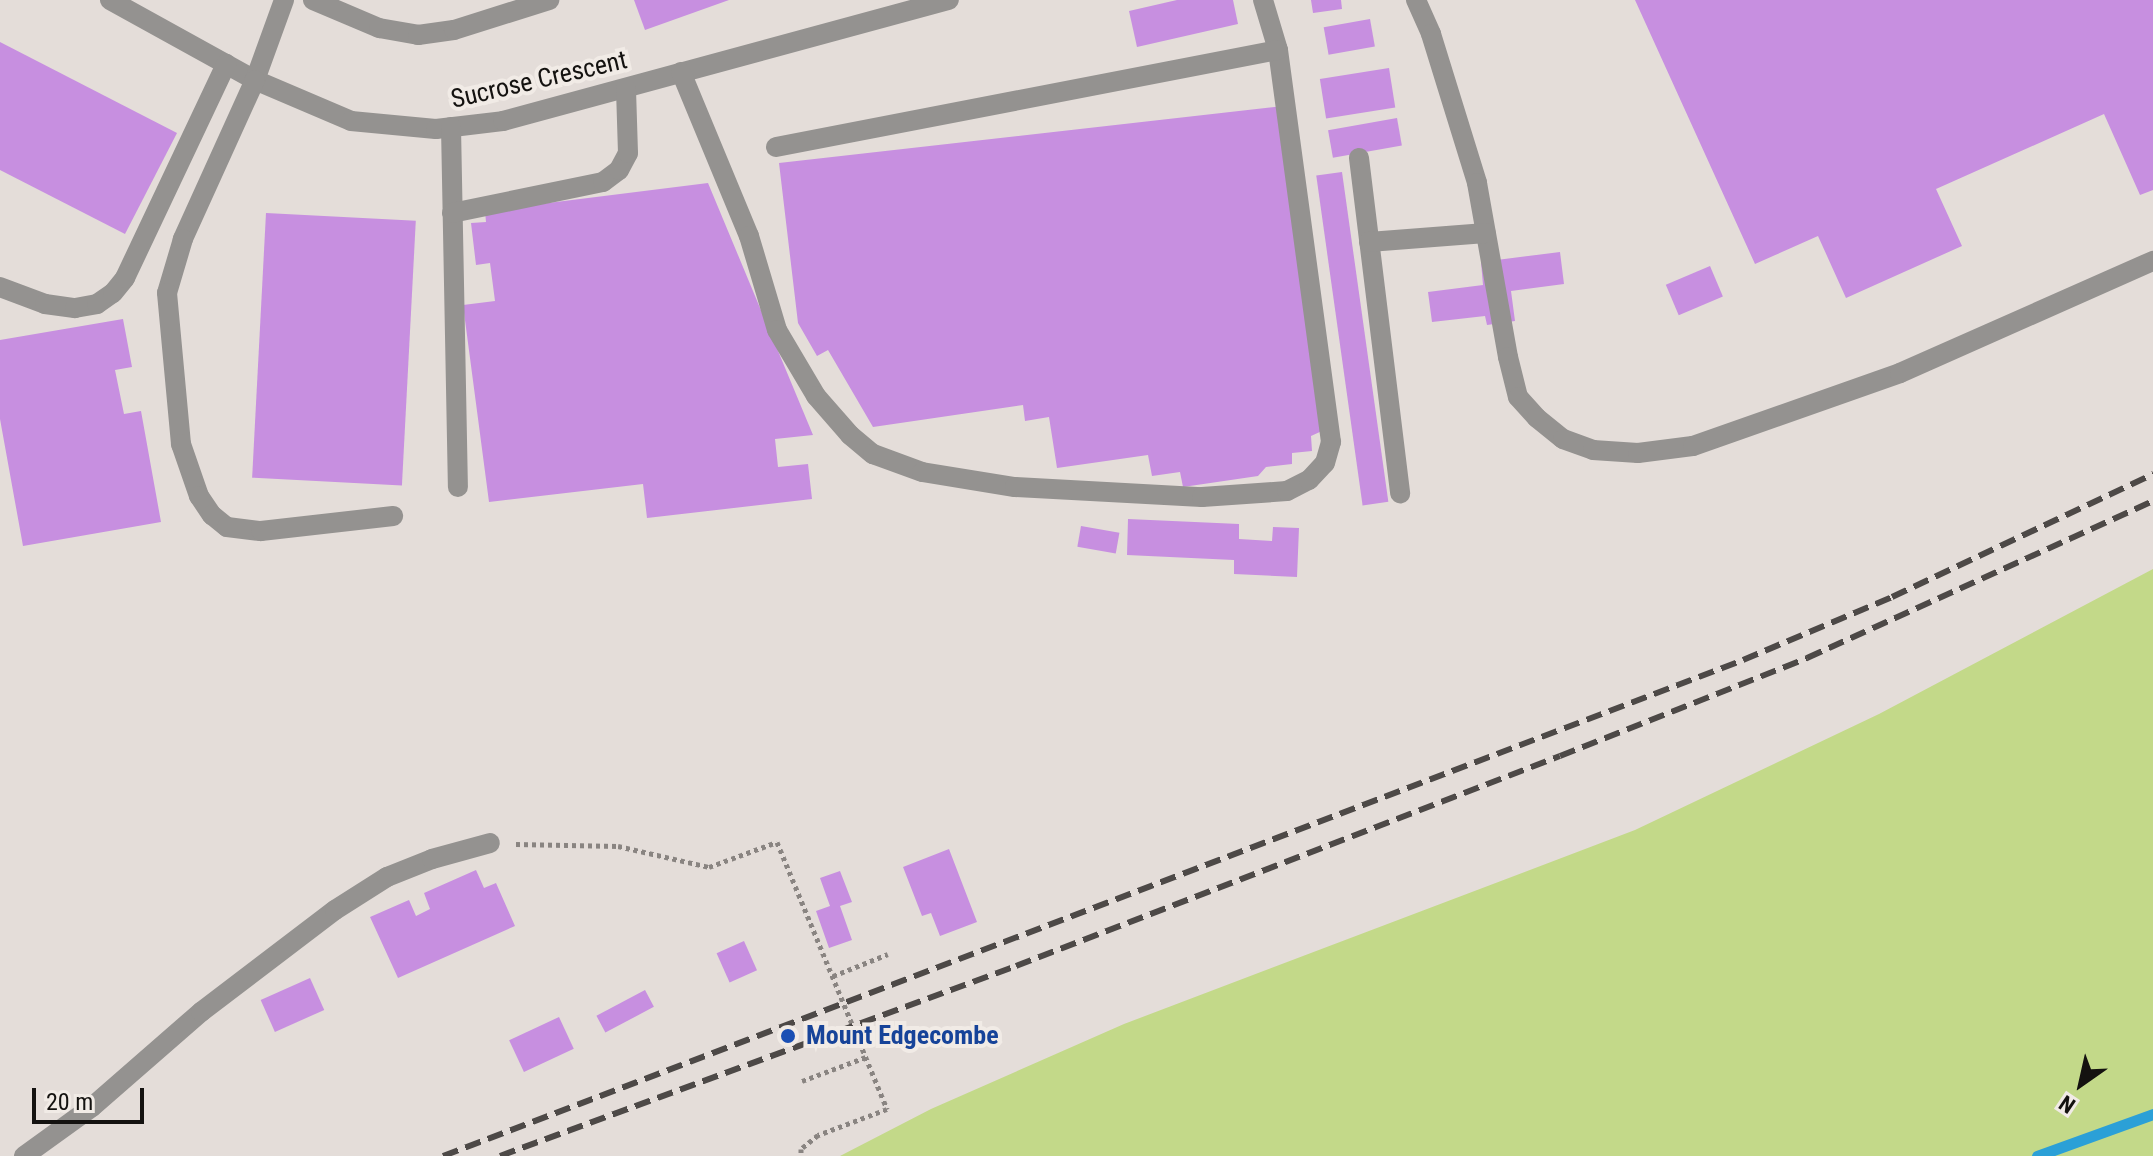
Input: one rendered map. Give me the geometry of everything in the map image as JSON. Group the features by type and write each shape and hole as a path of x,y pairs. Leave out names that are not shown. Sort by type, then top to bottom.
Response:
{"lane":[{"name":"Sucrose Crescent","path":"110,0 255,80 351,121 394,127 451,127 503,121 626,89 920,4 949,0"},
{"path":"284,0 255,80 183,239 167,293 181,444 199,496 212,515 227,527 261,531 393,516"},
{"path":"313,0 379,28 418,35 454,30 549,0"},
{"path":"681,72 749,236 777,330 816,396 850,435 873,454 922,472 1015,487 1202,497 1287,491 1309,480 1325,463 1331,442 1278,50 1263,0"},
{"path":"1416,0 1431,34 1477,183 1518,397 1563,439 1593,450 1638,453 1693,446 1900,373 2153,261"},
{"path":"776,147 1278,50"},
{"path":"0,287 45,304 75,308 97,304 113,293 125,278 226,64"},
{"path":"452,213 603,182 619,170 628,153 626,89"},
{"path":"451,127 458,487"},
{"path":"1359,158 1400,494"},
{"path":"1369,242 1486,233"},
{"path":"24,1156 92,1107 201,1012 335,910 387,877 432,859 490,843"}],"path":[{"path":"490,843 618,846 709,867 777,842 887,1109 818,1135 801,1149 801,1156"},
{"path":"833,976 888,954"},
{"path":"802,1081 866,1057"}],"green space":[{"path":"2153,569 2153,1156 840,1156 931,1109 1124,1024 1635,830 1879,714"}],"building":[{"path":"634,0 729,0 645,30"},
{"path":"1177,0 1233,0 1238,24 1137,47 1129,11"},
{"path":"1311,0 1341,0 1342,9 1313,13"},
{"path":"1635,0 2153,0 2153,190 2140,195 2104,114 1936,189 1962,246 1846,298 1818,236 1755,264"},
{"path":"1370,19 1375,47 1329,55 1324,27"},
{"path":"0,42 177,133 125,234 0,170"},
{"path":"1389,68 1395,108 1326,118 1320,79"},
{"path":"1284,106 1322,431 1311,436 1312,451 1292,453 1292,464 1266,467 1258,476 1183,487 1180,472 1152,476 1148,455 1057,468 1049,417 1025,421 1023,405 873,427 828,350 817,356 798,323 779,163"},
{"path":"1397,118 1402,146 1333,158 1328,130"},
{"path":"1342,172 1388,502 1363,505 1316,176"},
{"path":"708,183 813,435 775,439 778,467 808,464 812,499 647,518 643,484 489,502 463,305 495,301 490,263 476,265 471,223 486,222 485,211"},
{"path":"266,213 416,221 402,485 252,478"},
{"path":"1560,252 1564,284 1511,291 1515,321 1487,325 1485,316 1432,322 1428,292 1483,285 1481,262"},
{"path":"1710,266 1723,296 1679,315 1666,285"},
{"path":"123,319 132,367 115,370 124,414 141,411 161,522 23,546 0,419 0,340"},
{"path":"1128,519 1239,524 1239,539 1272,541 1273,527 1299,528 1297,577 1234,574 1234,560 1127,555"},
{"path":"1081,526 1119,533 1116,553 1077,547"},
{"path":"949,849 977,922 940,936 931,913 922,916 903,867"},
{"path":"476,870 484,888 496,883 515,926 398,978 370,917 409,900 416,916 430,909 424,893"},
{"path":"840,871 852,902 840,906 852,940 829,948 816,911 830,906 820,878"},
{"path":"744,941 757,970 730,982 717,953"},
{"path":"310,978 324,1010 275,1032 261,1000"},
{"path":"645,990 654,1007 605,1033 596,1016"},
{"path":"559,1017 574,1049 524,1072 509,1040"}],"waterway":[{"path":"2037,1156 2153,1114"}],"railway":[{"path":"443,1156 1743,660 1892,597 2153,474"},
{"path":"500,1156 1016,966 1560,756 1807,658 2153,501"}],"place":[{"name":"Mount Edgecombe","path":"788,1036"}]}
